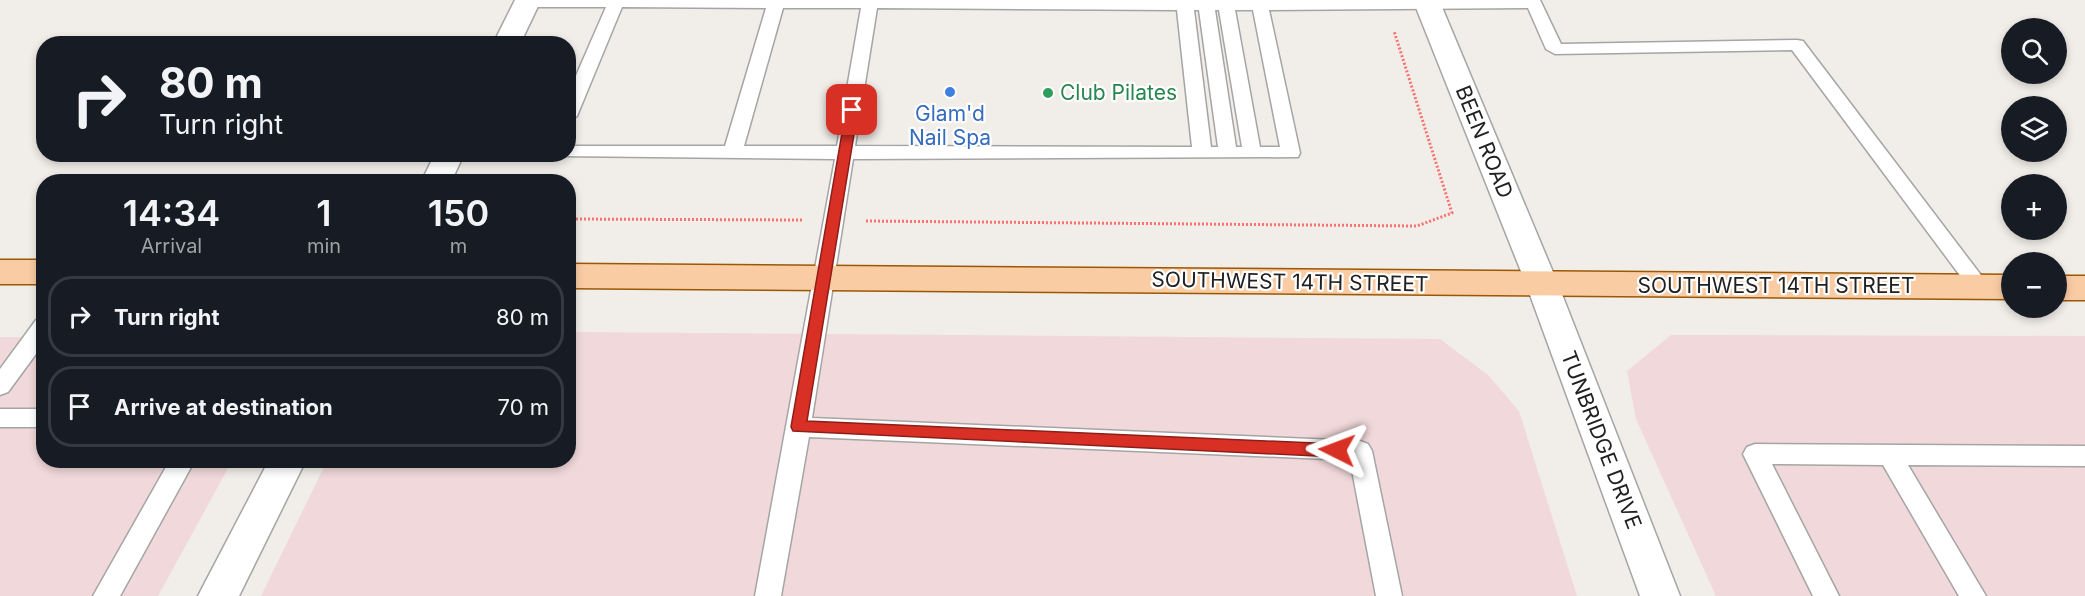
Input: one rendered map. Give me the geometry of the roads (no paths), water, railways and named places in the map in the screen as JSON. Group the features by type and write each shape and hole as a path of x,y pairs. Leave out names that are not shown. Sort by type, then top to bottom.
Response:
{"main road":[{"path":"0,272 36,272"},
{"name":"SOUTHWEST 14TH STREET","path":"576,276 2001,287"},
{"path":"2067,288 2085,288"}],"street":[{"path":"510,36 528,1"},
{"name":"BEEN ROAD","path":"1428,3 1542,284"},
{"name":"TUNBRIDGE DRIVE","path":"1542,284 1660,596"},
{"path":"218,596 284,468"}],"lane":[{"path":"528,1 1185,5 1534,3 1555,49 1797,45 1980,287"},
{"path":"576,97 616,3"},
{"path":"733,152 776,3"},
{"path":"768,596 799,427 870,4"},
{"path":"1185,5 1202,152"},
{"path":"1206,5 1228,153"},
{"path":"1226,5 1252,153"},
{"path":"576,152 1291,153 1260,5"},
{"path":"0,386 36,337"},
{"path":"0,418 36,418"},
{"path":"799,427 1360,451 1389,596"},
{"path":"1826,596 1755,454 2085,456"},
{"path":"1890,455 1973,596"},
{"path":"106,596 178,468"}],"place":[{"name":"Glam'd Nail Spa","path":"950,92"},
{"name":"Club Pilates","path":"1048,93"}]}
